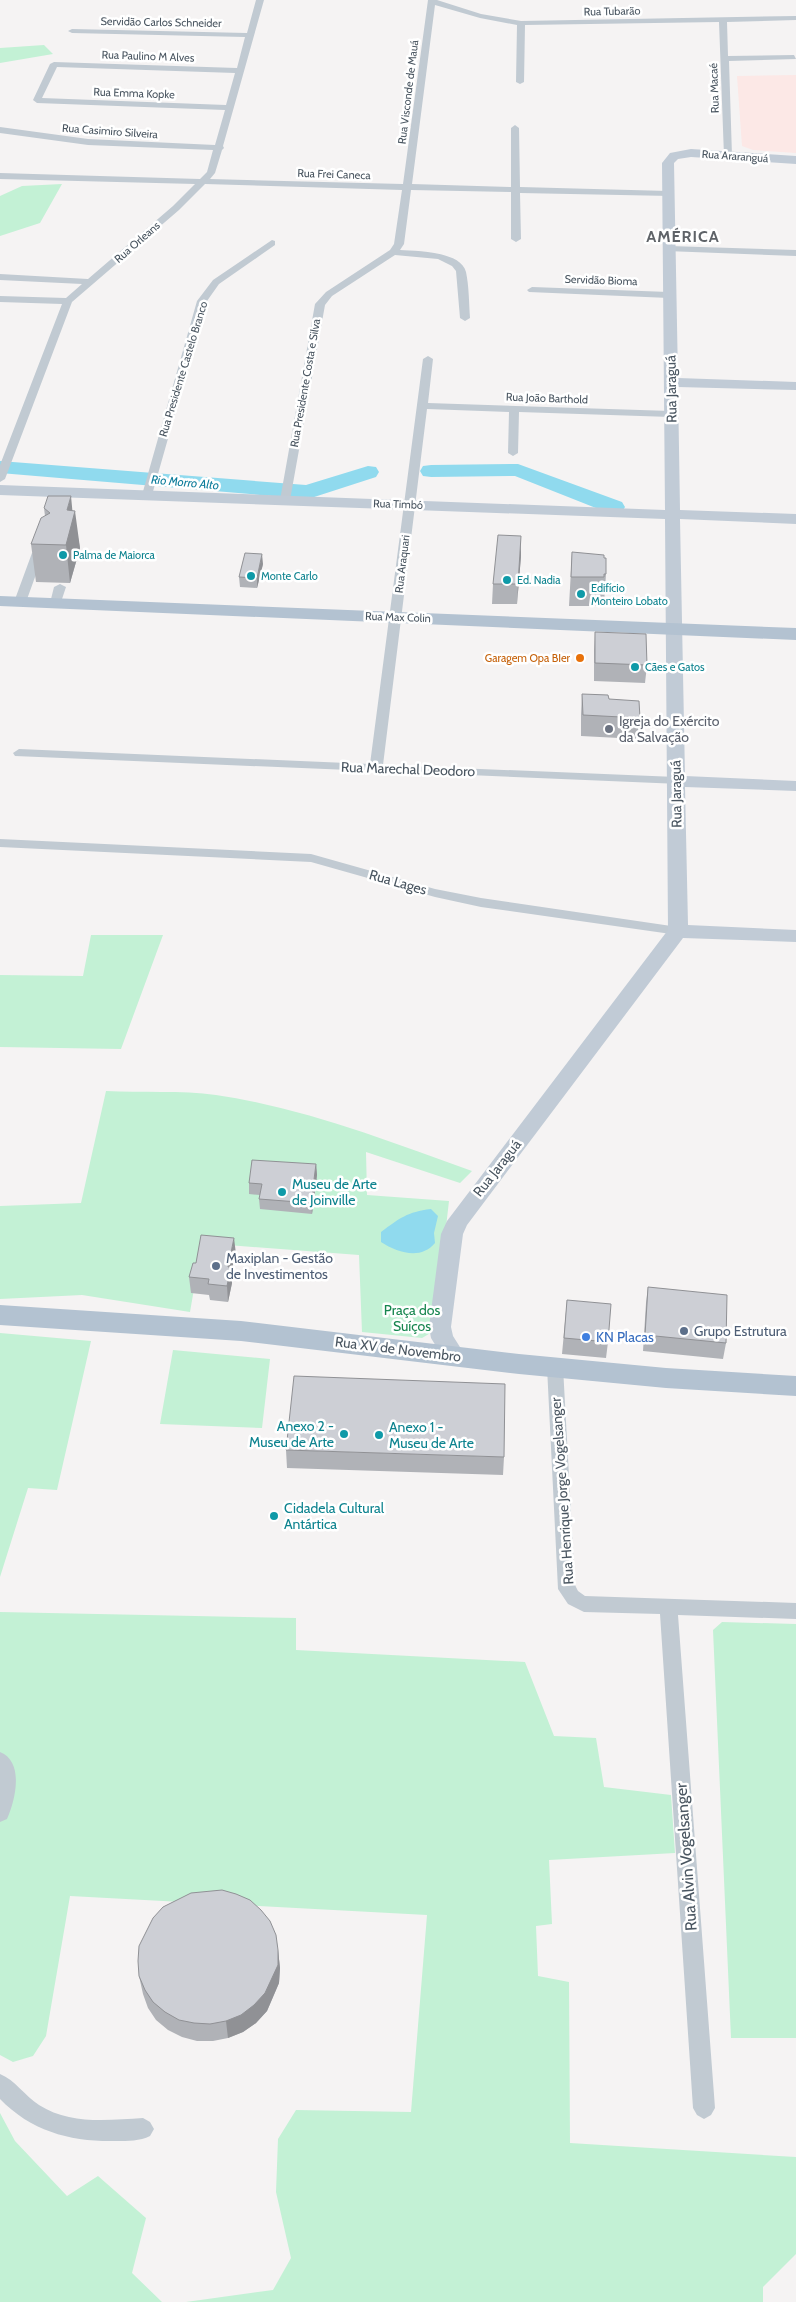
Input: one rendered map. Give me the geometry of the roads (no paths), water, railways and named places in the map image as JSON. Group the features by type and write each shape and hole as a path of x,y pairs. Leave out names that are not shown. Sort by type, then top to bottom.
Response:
{"main road":[{"name":"Rua Max Colin","path":"0,601 20,602 58,595 395,617 796,634"},
{"name":"Rua XV de Novembro","path":"0,1315 241,1331 555,1367 666,1378 796,1386"}],"street":[{"name":"Rua Orleans","path":"1,481 68,301 205,181 215,166 260,0"},
{"name":"Rua Tubarão","path":"432,0 480,16 521,23 796,18"},
{"name":"Rua Visconde de Mauá","path":"407,187 432,0"},
{"name":"Rua Macaé","path":"723,20 728,156"},
{"path":"520,82 521,23"},
{"name":"Servidão Carlos Schneider","path":"72,32 250,35"},
{"path":"724,59 794,57"},
{"name":"Rua Paulino M Alves","path":"37,100 54,64 240,71"},
{"name":"Rua Emma Kopke","path":"37,100 230,108"},
{"path":"516,128 516,240"},
{"name":"Rua Casimiro Silveira","path":"0,130 88,142 220,146"},
{"path":"109,140 220,146"},
{"name":"Rua Araranguá","path":"674,156 691,153 796,160"},
{"name":"Rua Jaraguá","path":"453,1356 442,1338 440,1326 452,1234 458,1220 678,931 668,194 668,163 674,156"},
{"name":"Rua Frei Caneca","path":"0,176 668,194"},
{"path":"407,187 399,244 393,252 438,258 458,265 461,270 465,318"},
{"name":"Rua Presidente Castelo Branco","path":"149,486 202,301 216,282 272,243"},
{"path":"669,250 796,254"},
{"name":"Rua Presidente Costa e Silva","path":"286,497 320,304 329,294 393,252"},
{"path":"0,277 90,282"},
{"name":"Servidão Bioma","path":"532,290 669,295"},
{"path":"0,299 68,301"},
{"name":"Rua Araquari","path":"376,768 428,359"},
{"path":"670,382 796,386"},
{"name":"Rua João Barthold","path":"422,406 671,414"},
{"path":"513,454 514,409"},
{"name":"Rua Timbó","path":"1,481 149,486 410,505 796,519"},
{"path":"20,602 38,552 47,550"},
{"name":"Rua Marechal Deodoro","path":"19,753 796,786"},
{"name":"Rua Lages","path":"0,843 311,858 336,863 415,888 456,898 518,909 678,931 796,936"},
{"name":"Rua Henrique Jorge Vogelsanger","path":"555,1367 566,1585 569,1594 576,1601 584,1604 796,1611"},
{"name":"Rua Alvin Vogelsanger","path":"668,1607 704,2108"},
{"path":"0,1761 4,1766 7,1780 0,1813"},
{"path":"0,2084 14,2100 40,2118 74,2130 143,2129"}],"water":[{"path":"431,1209 438,1216 434,1233 435,1243 423,1252 402,1252 381,1242 381,1232 399,1219 416,1212"}],"waterway":[{"name":"Rio Morro Alto","path":"0,467 308,492 368,472"},
{"name":"Rio Morro Alto","path":"431,471 518,470 614,507"}],"place":[{"name":"Palma de Maiorca","path":"63,555"},
{"name":"Monte Carlo","path":"251,576"},
{"name":"Ed. Nadia","path":"507,580"},
{"name":"Edifício Monteiro Lobato","path":"581,594"},
{"name":"Garagem Opa BIer","path":"580,658"},
{"name":"Cães e Gatos","path":"635,667"},
{"name":"Igreja do Exército da Salvação","path":"609,729"},
{"name":"Museu de Arte de Joinville","path":"282,1192"},
{"name":"Maxiplan - Gestão de Investimentos","path":"216,1266"},
{"name":"Grupo Estrutura","path":"684,1331"},
{"name":"KN Placas","path":"586,1337"},
{"name":"Anexo 2 - Museu de Arte","path":"344,1434"},
{"name":"Anexo 1 - Museu de Arte","path":"379,1435"},
{"name":"Cidadela Cultural Antártica","path":"274,1516"}],"district":[{"name":"AMÉRICA","path":"683,236"}],"park label":[{"name":"Praça dos Suíços","path":"412,1318"}]}
